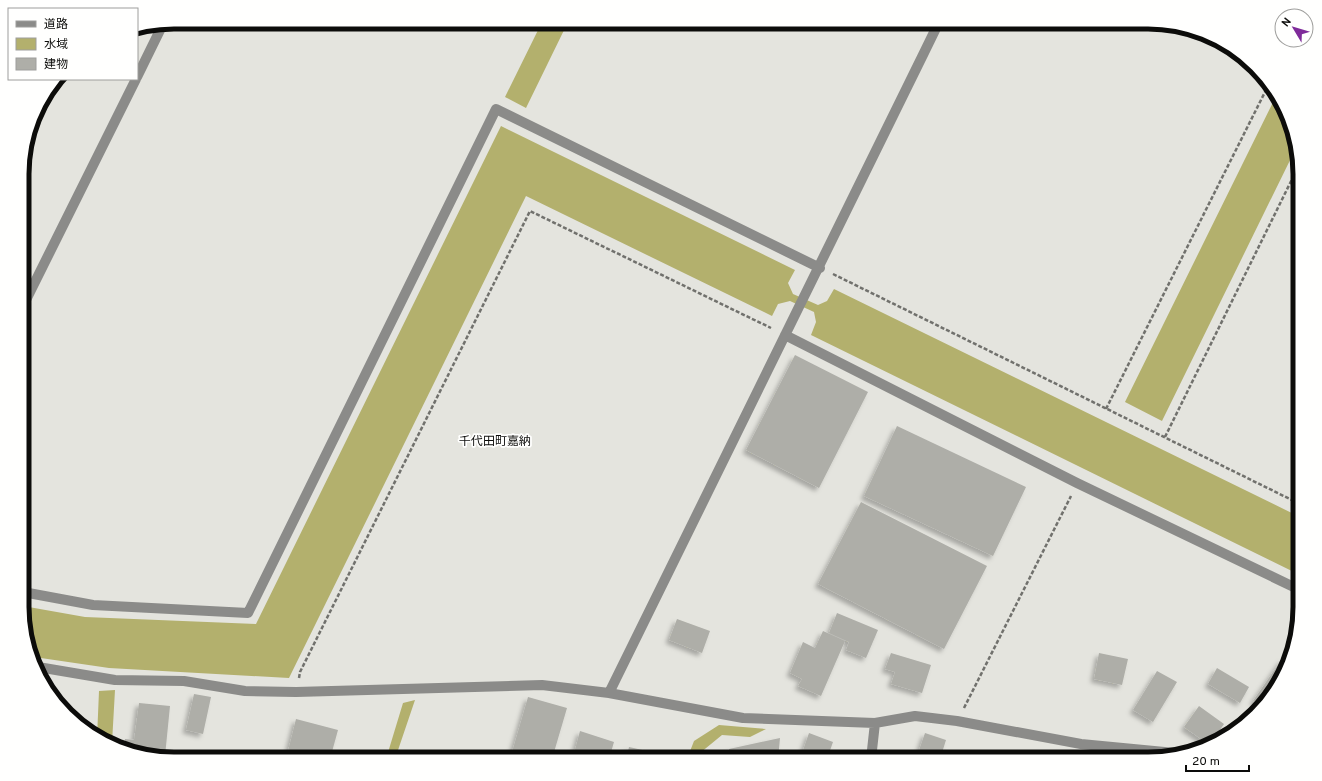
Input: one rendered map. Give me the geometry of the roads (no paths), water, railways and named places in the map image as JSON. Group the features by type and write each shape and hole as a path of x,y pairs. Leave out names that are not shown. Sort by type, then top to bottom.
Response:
{"street":[{"path":"138,74 160,29"},
{"path":"610,693 785,335 820,268 936,29"},
{"path":"29,294 135,80"},
{"path":"29,593 93,605 248,613 496,109 820,268"},
{"path":"785,335 1078,483 1293,587"},
{"path":"42,668 115,680 184,681 245,691 296,692 542,685 610,693 743,718 875,723 915,716 957,721 1081,744 1156,752"},
{"path":"872,752 875,723"}],"water":[{"path":"539,29 565,29 526,108 505,97"},
{"path":"1274,101 1288,136 1292,156 1162,421 1125,402"},
{"path":"501,126 795,270 788,283 793,294 818,305 827,301 834,289 1293,514 1293,572 811,335 816,322 814,312 790,301 778,304 772,316 526,196 289,678 109,668 38,658 30,626 29,607 85,617 256,624"},
{"path":"115,690 112,738 97,731 99,691"},
{"path":"415,700 397,752 388,752 403,703"},
{"path":"719,725 766,729 750,737 722,735 701,752 690,752 694,741"}],"district":[{"name":"千代田町嘉納","path":"495,442"}]}
